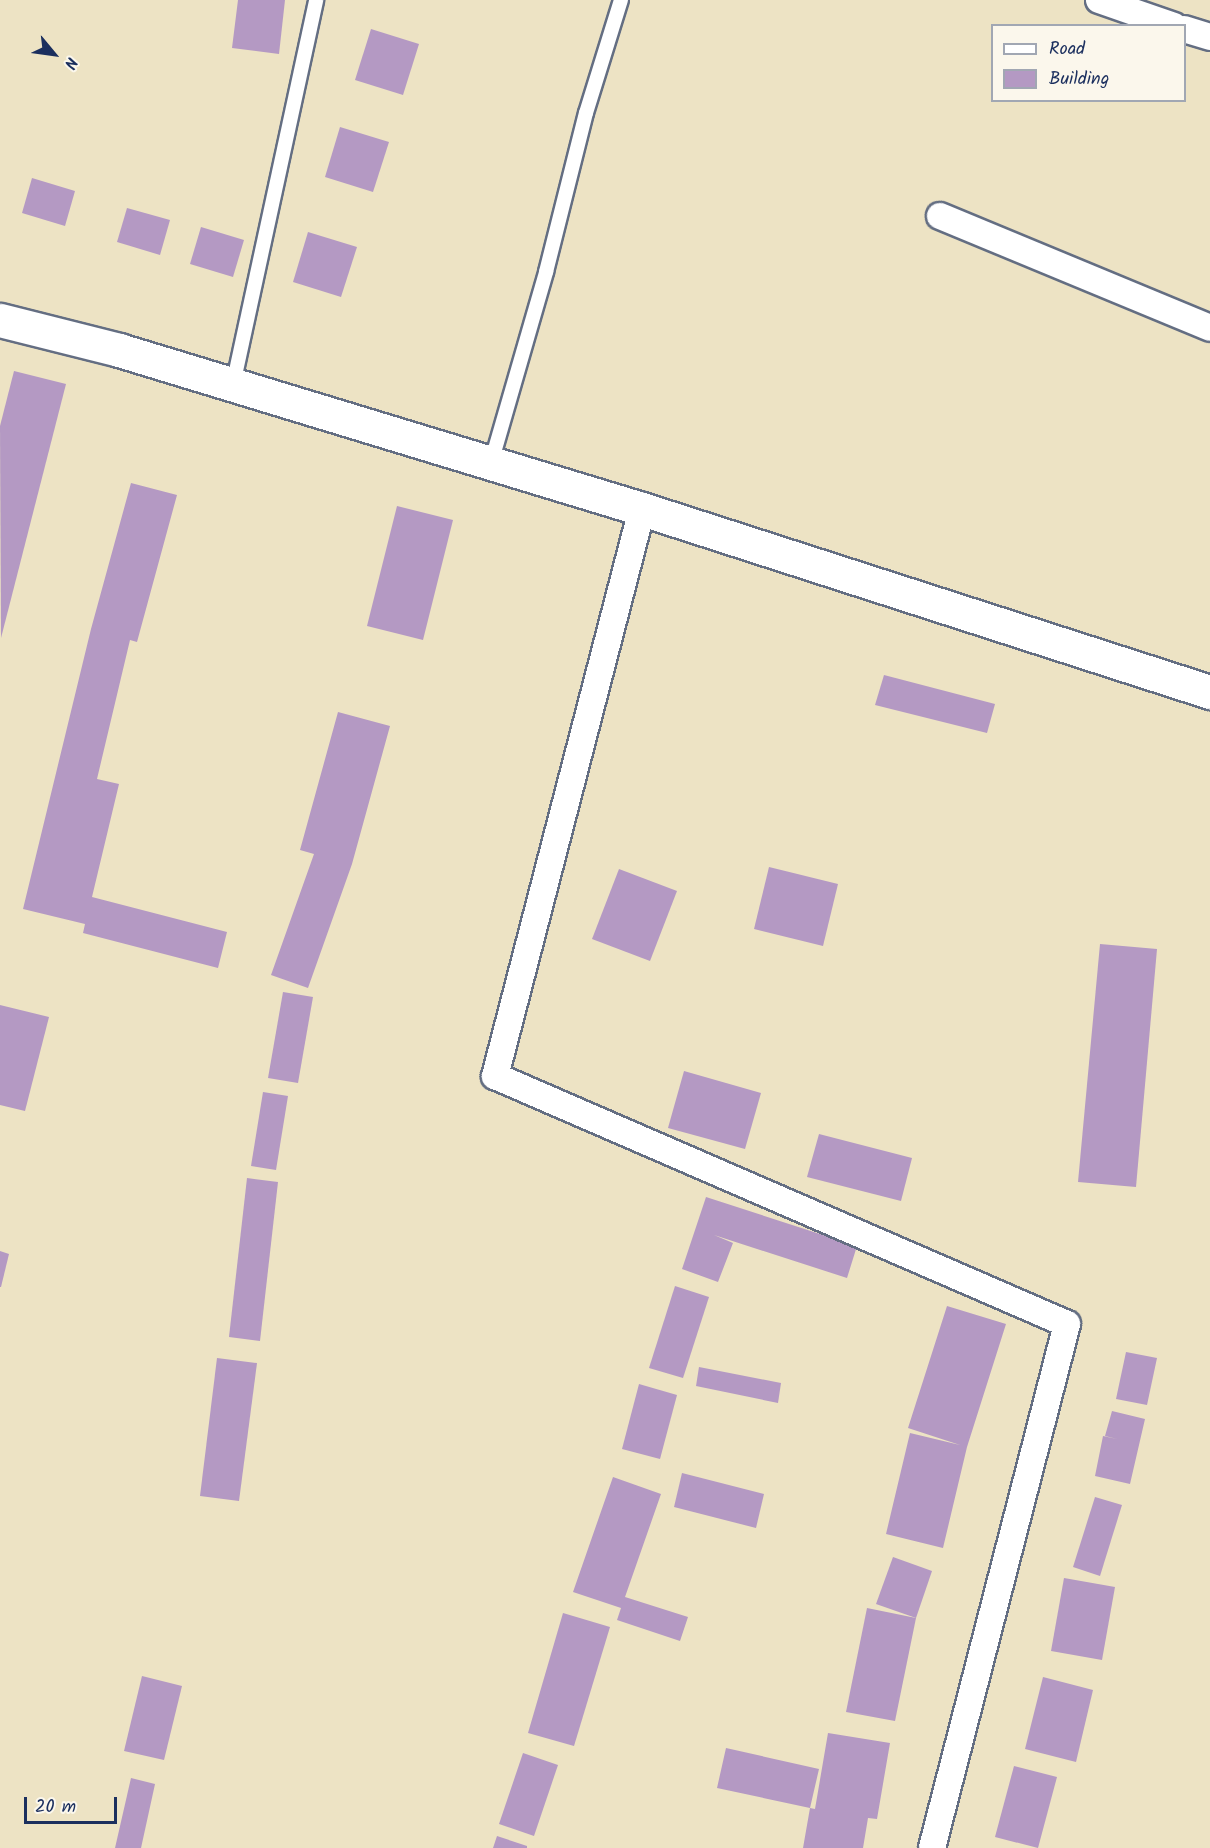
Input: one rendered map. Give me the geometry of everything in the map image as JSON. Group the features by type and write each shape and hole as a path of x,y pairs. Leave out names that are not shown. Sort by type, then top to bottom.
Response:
{"street":[{"path":"1099,0 1168,24"},
{"path":"1186,29 1210,37"},
{"path":"940,216 1210,328"},
{"path":"0,320 119,350 642,509 1210,692"},
{"path":"642,509 495,1076 1066,1324 932,1848"}],"lane":[{"path":"233,385 316,0"},
{"path":"490,463 546,272 586,113 621,0"}],"building":[{"path":"238,0 285,0 279,54 232,48"},
{"path":"371,29 419,44 403,95 355,80"},
{"path":"340,127 389,142 373,192 325,177"},
{"path":"32,178 75,191 65,226 22,213"},
{"path":"127,208 170,220 160,255 117,242"},
{"path":"201,227 244,240 233,277 190,264"},
{"path":"308,232 357,247 341,297 293,282"},
{"path":"14,371 66,384 1,638 0,426"},
{"path":"131,483 177,495 137,642 130,640 97,779 119,784 92,897 227,932 218,968 83,933 85,924 23,909 91,629"},
{"path":"397,506 453,520 423,640 367,626"},
{"path":"884,675 995,704 987,733 875,705"},
{"path":"338,712 390,726 352,864 308,988 271,975 314,854 300,850"},
{"path":"769,867 838,884 823,946 754,929"},
{"path":"619,869 677,891 650,961 592,939"},
{"path":"1100,944 1157,949 1136,1187 1078,1182"},
{"path":"283,992 313,997 298,1083 268,1078"},
{"path":"0,1005 49,1017 25,1111 0,1105"},
{"path":"684,1071 761,1093 745,1149 668,1128"},
{"path":"263,1092 288,1096 276,1170 251,1166"},
{"path":"819,1134 912,1158 901,1201 807,1177"},
{"path":"247,1178 278,1182 260,1341 229,1337"},
{"path":"706,1197 857,1246 847,1278 714,1235 733,1243 718,1282 682,1269"},
{"path":"0,1251 9,1254 1,1287 0,1287"},
{"path":"675,1286 709,1297 683,1378 649,1368"},
{"path":"947,1306 1006,1324 967,1447 943,1548 886,1534 910,1433 960,1445 908,1428"},
{"path":"1126,1352 1157,1358 1147,1405 1116,1399"},
{"path":"217,1358 257,1363 239,1501 200,1496"},
{"path":"699,1367 781,1383 778,1403 696,1386"},
{"path":"639,1384 677,1395 660,1459 622,1449"},
{"path":"1112,1411 1145,1419 1130,1484 1095,1476 1103,1436 1117,1439 1105,1436"},
{"path":"682,1473 764,1494 756,1528 674,1507"},
{"path":"613,1477 661,1494 625,1597 688,1617 680,1641 617,1620 621,1608 573,1592"},
{"path":"1095,1497 1122,1505 1100,1576 1073,1567"},
{"path":"893,1557 932,1571 916,1618 876,1604"},
{"path":"1064,1578 1115,1587 1102,1660 1051,1651"},
{"path":"867,1608 916,1618 895,1721 846,1712"},
{"path":"563,1613 610,1627 574,1746 528,1733"},
{"path":"142,1676 182,1686 164,1760 124,1751"},
{"path":"1043,1677 1093,1690 1076,1762 1025,1749"},
{"path":"828,1733 890,1743 877,1819 868,1818 863,1848 803,1848 810,1808 815,1809"},
{"path":"726,1748 819,1769 810,1808 717,1788"},
{"path":"523,1753 558,1765 534,1836 499,1824"},
{"path":"1014,1766 1057,1777 1038,1848 995,1837"},
{"path":"131,1778 155,1784 141,1848 115,1848"},
{"path":"497,1836 527,1846 527,1848 493,1848"}]}
